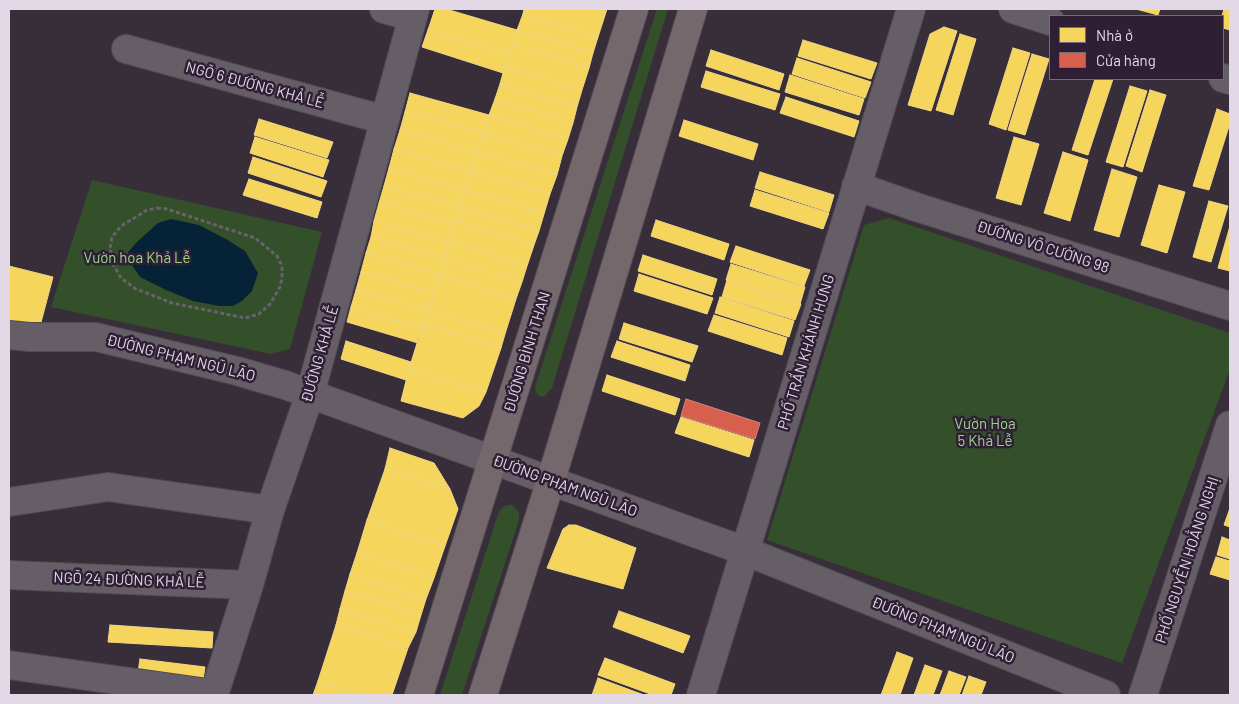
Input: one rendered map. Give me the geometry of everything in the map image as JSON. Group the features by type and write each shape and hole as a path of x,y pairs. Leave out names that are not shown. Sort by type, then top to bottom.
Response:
{"main road":[{"name":"ĐƯỜNG BÌNH THAN","path":"419,695 634,9"},
{"path":"483,695 551,480 693,9"}],"street":[{"path":"384,9 414,13"},
{"name":"PHỐ TRẦN KHÁNH HƯNG","path":"701,695 911,9"},
{"path":"1013,9 1049,21"},
{"name":"ĐƯỜNG KHẢ LỄ","path":"214,695 249,585 270,510 310,394 414,13"},
{"name":"NGÕ 6 ĐƯỜNG KHẢ LỄ","path":"126,49 385,120"},
{"name":"ĐƯỜNG VÕ CƯỜNG 98","path":"856,186 916,207 1230,306"},
{"name":"ĐƯỜNG PHẠM NGŨ LÃO","path":"9,335 29,338 96,337 237,371 310,394 745,551 1106,695"},
{"name":"PHỐ NGUYỄN HOẰNG NGHỊ","path":"1143,695 1230,425"},
{"path":"9,502 108,487 270,510"},
{"name":"NGÕ 24 ĐƯỜNG KHẢ LỄ","path":"9,575 249,585"},
{"path":"9,665 214,695"}],"path":[{"path":"156,208 167,209 255,238 277,256 282,266 280,287 270,304 259,314 245,318 172,303 136,289 121,278 114,264 110,249 112,237 121,226 140,214 156,208"}],"green space":[{"path":"657,9 668,9 552,388 544,397 539,396 535,387"},
{"name":"Vườn hoa Khả Lễ","path":"92,180 322,232 290,349 271,354 51,307"},
{"name":"Vườn Hoa 5 Khả Lễ","path":"889,218 1230,333 1230,369 1122,663 767,540 864,225"},
{"path":"506,505 512,505 516,508 519,513 519,520 462,695 440,695 497,517 500,510"}],"water":[{"path":"171,219 199,225 245,251 258,273 252,291 242,301 233,306 219,306 193,301 140,277 130,262 128,252 158,223"}],"building: Nhà ở":[{"path":"435,9 446,9 517,30 509,54 428,30"},
{"path":"524,9 607,9 598,37 523,14"},
{"path":"1136,9 1160,9 1158,15"},
{"path":"1224,9 1230,9 1230,30 1224,28 1224,15 1222,15"},
{"path":"523,14 598,37 593,53 517,30"},
{"path":"944,27 957,31 931,111 908,105 930,34"},
{"path":"428,30 509,54 503,73 422,47"},
{"path":"517,30 593,53 589,68 512,45"},
{"path":"960,34 976,39 953,115 936,110"},
{"path":"803,40 877,63 871,79 798,56"},
{"path":"512,45 589,68 582,90 505,66"},
{"path":"1013,48 1030,53 1006,130 989,124"},
{"path":"711,50 784,74 779,90 706,66"},
{"path":"1032,54 1049,59 1025,135 1008,130"},
{"path":"797,58 871,82 865,98 792,74"},
{"path":"505,66 582,90 577,107 500,84"},
{"path":"706,71 780,94 775,110 701,87"},
{"path":"790,75 864,99 859,115 785,92"},
{"path":"1095,80 1113,80 1088,155 1072,150"},
{"path":"500,84 577,107 573,123 495,99"},
{"path":"1130,86 1147,91 1123,167 1106,162"},
{"path":"1150,90 1166,95 1142,172 1126,166"},
{"path":"410,93 489,115 484,133 405,112"},
{"path":"786,97 859,121 854,137 780,113"},
{"path":"495,99 573,123 568,139 489,115"},
{"path":"1217,109 1230,114 1230,123 1209,190 1193,186"},
{"path":"405,112 484,133 477,152 400,130"},
{"path":"489,115 568,139 562,156 484,133"},
{"path":"259,119 333,142 327,158 254,135"},
{"path":"684,120 758,144 753,160 679,136"},
{"path":"400,130 477,152 472,171 394,149"},
{"path":"484,133 562,156 557,175 477,152"},
{"path":"255,137 329,160 323,177 250,153"},
{"path":"1014,137 1039,144 1021,205 996,198"},
{"path":"394,149 472,171 466,190 389,168"},
{"path":"477,152 557,175 550,194 472,171"},
{"path":"1063,152 1088,160 1070,221 1044,213"},
{"path":"253,157 327,181 321,197 248,173"},
{"path":"389,168 466,190 460,207 384,186"},
{"path":"1112,169 1137,177 1119,237 1094,230"},
{"path":"472,171 550,194 544,214 466,190"},
{"path":"760,172 834,195 829,212 755,188"},
{"path":"249,179 322,202 317,218 243,195"},
{"path":"1159,185 1185,192 1167,253 1141,245"},
{"path":"384,186 460,207 455,224 379,203"},
{"path":"466,190 544,214 539,231 460,207"},
{"path":"755,190 829,213 823,229 750,206"},
{"path":"1209,201 1228,206 1211,262 1193,257"},
{"path":"379,203 455,224 450,242 374,221"},
{"path":"460,207 539,231 534,245 456,221"},
{"path":"656,220 729,244 724,260 651,236"},
{"path":"374,221 450,242 445,258 371,237"},
{"path":"456,221 534,245 527,266 450,242"},
{"path":"1230,226 1230,271 1218,268"},
{"path":"371,237 445,258 440,275 366,253"},
{"path":"450,242 527,266 522,282 445,258"},
{"path":"736,246 810,270 804,286 730,262"},
{"path":"366,253 440,275 434,293 361,272"},
{"path":"643,255 717,279 712,295 638,271"},
{"path":"445,258 522,282 516,299 440,275"},
{"path":"731,264 805,287 800,304 726,280"},
{"path":"9,266 53,277 39,330 9,322"},
{"path":"361,272 434,293 428,310 356,290"},
{"path":"639,274 713,298 707,314 634,291"},
{"path":"440,275 516,299 505,334 428,310"},
{"path":"727,280 801,304 795,320 722,297"},
{"path":"356,290 428,310 422,328 351,307"},
{"path":"720,297 794,321 789,337 715,313"},
{"path":"351,307 422,328 418,343 347,322"},
{"path":"428,310 505,334 501,348 423,324"},
{"path":"714,315 787,338 782,355 708,331"},
{"path":"624,323 698,346 692,362 619,339"},
{"path":"423,324 501,348 486,392 409,369"},
{"path":"346,341 411,362 406,380 341,359"},
{"path":"617,341 690,365 685,381 611,357"},
{"path":"409,369 486,392 479,406 463,418 401,401"},
{"path":"607,375 680,399 675,415 602,391"},
{"path":"681,417 754,440 749,457 675,433"},
{"path":"390,448 434,463 450,489 385,469"},
{"path":"385,469 450,489 458,509 445,546 367,520"},
{"path":"1230,508 1230,527 1224,525"},
{"path":"367,520 445,546 434,578 357,553"},
{"path":"569,525 576,525 636,548 623,589 547,568 563,529"},
{"path":"1222,537 1230,540 1230,559 1217,555"},
{"path":"357,553 434,578 426,599 350,574"},
{"path":"1216,557 1230,561 1230,580 1210,574"},
{"path":"350,574 426,599 421,615 345,591"},
{"path":"345,591 421,615 416,632 340,609"},
{"path":"340,609 416,632 408,648 336,625"},
{"path":"619,611 690,636 683,653 613,627"},
{"path":"110,625 213,632 212,648 108,642"},
{"path":"336,625 408,648 392,695 360,695 318,681"},
{"path":"897,652 913,658 900,695 881,695"},
{"path":"605,658 675,684 671,695 653,695 598,675"},
{"path":"140,659 205,667 202,687 137,679"},
{"path":"925,665 942,671 933,695 914,695"},
{"path":"949,671 966,677 959,695 940,695"},
{"path":"969,676 986,682 981,695 962,695"},
{"path":"598,678 644,695 592,695"},
{"path":"318,681 360,695 313,695"}],"building: Cửa hàng":[{"path":"686,399 760,423 755,439 681,416"}]}
